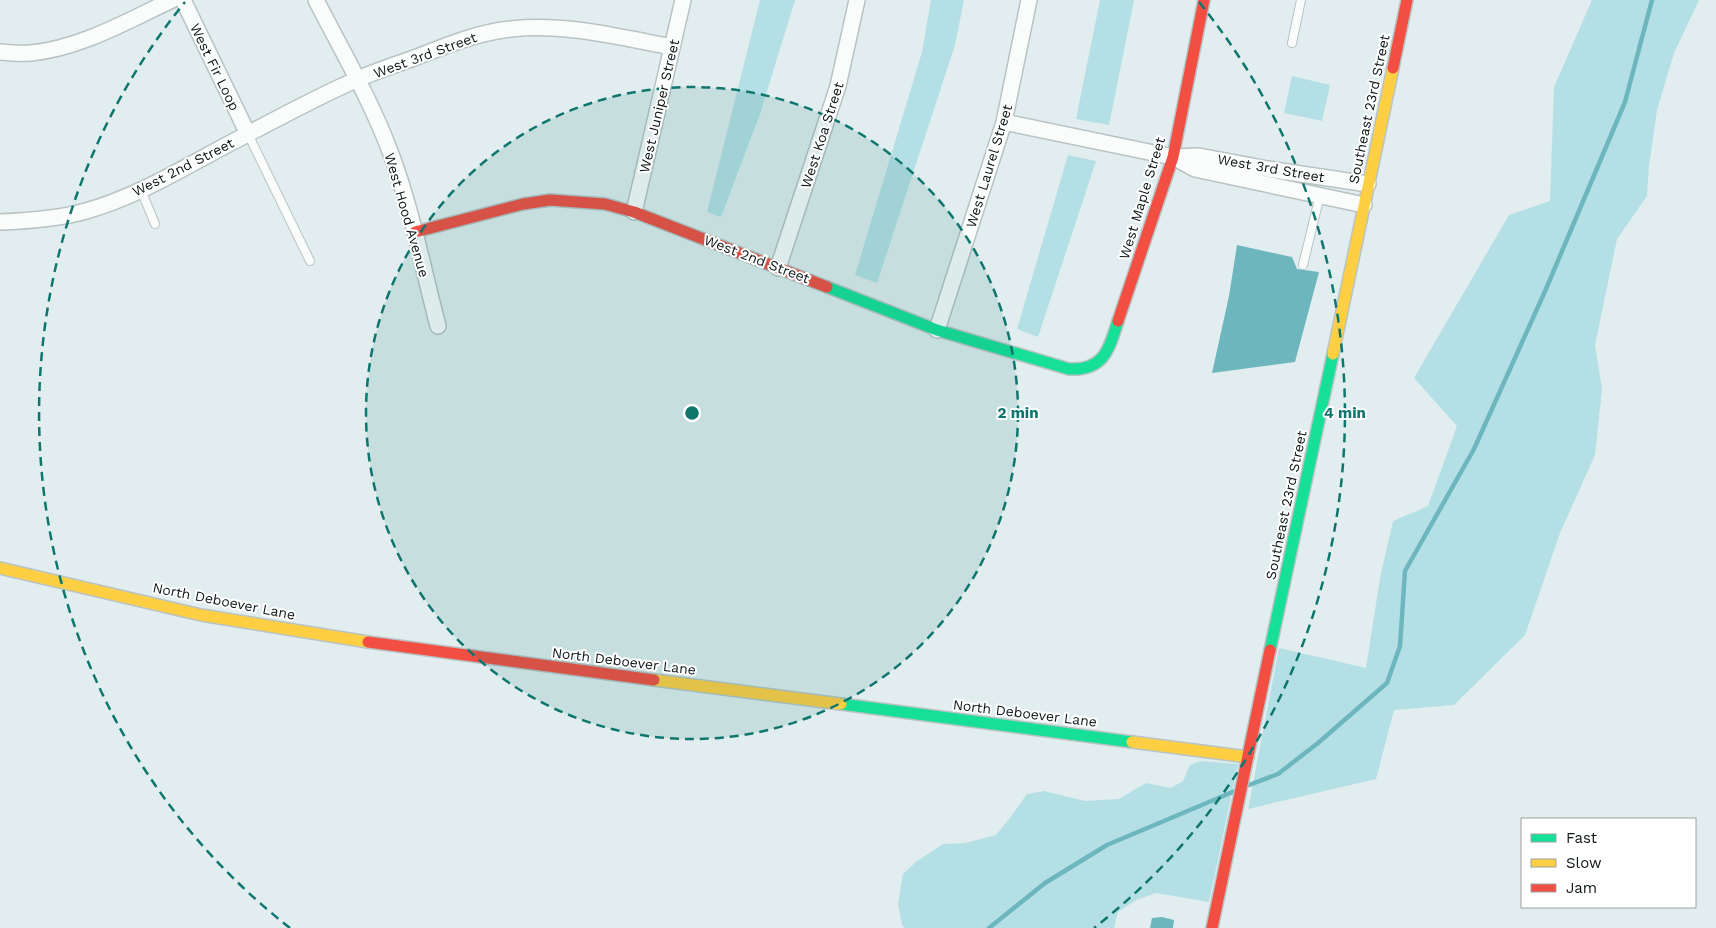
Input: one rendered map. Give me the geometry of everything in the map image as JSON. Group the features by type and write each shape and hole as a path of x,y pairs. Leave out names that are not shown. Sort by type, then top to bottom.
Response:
{"street":[{"path":"0,52 31,53 66,46 99,35 172,0"},
{"name":"West Fir Loop","path":"183,0 248,134"},
{"name":"West Hood Avenue","path":"316,0 370,105 391,154 415,232 438,326"},
{"name":"West Juniper Street","path":"634,212 683,0"},
{"name":"West Koa Street","path":"778,268 838,86 857,0"},
{"name":"West Laurel Street","path":"937,330 1004,122 1029,0"},
{"name":"West Maple Street","path":"1093,366 1103,359 1110,346 1173,157 1204,0"},
{"name":"Southeast 23rd Street","path":"1212,928 1407,0"},
{"name":"West 3rd Street","path":"357,80 471,37 511,29 549,27 589,31 672,47"},
{"name":"West 2nd Street","path":"0,222 28,222 86,211 113,202 141,190 357,80"},
{"name":"West 3rd Street","path":"1004,122 1173,157 1199,156 1268,169 1368,184"},
{"name":"West 3rd Street","path":"1173,157 1195,169 1364,204"},
{"name":"West 2nd Street","path":"415,232 523,204 550,200 605,204 634,212 937,330 1069,368 1081,370 1093,366"},
{"name":"North Deboever Lane","path":"0,568 201,615 415,648 1248,757"}],"lane":[{"path":"1292,43 1301,0"},
{"path":"248,134 310,261"},
{"path":"141,190 155,224"},
{"path":"1303,265 1320,195"}],"shaded area":[{"path":"760,0 795,0 760,114 721,217 707,212"},
{"path":"931,0 964,0 955,45 877,283 855,275 922,52"},
{"path":"1100,0 1134,0 1109,125 1076,119"},
{"path":"1592,0 1699,0 1674,53 1657,110 1647,196 1617,239 1595,345 1602,389 1595,455 1560,533 1525,635 1454,705 1394,710 1376,779 1248,809 1279,648 1366,668 1380,578 1393,521 1428,506 1457,426 1414,378 1509,215 1550,201 1554,87"},
{"path":"1292,76 1330,85 1322,121 1284,113"},
{"path":"1068,155 1096,161 1038,337 1017,329"},
{"path":"1237,245 1292,257 1297,269 1319,272 1295,362 1212,373 1229,296"},
{"path":"1200,761 1238,764 1209,902 1156,893 1136,900 1118,912 1114,928 905,928 902,925 898,903 903,874 917,861 943,844 965,843 996,835 1027,794 1044,791 1085,801 1119,799 1146,783 1171,788 1183,781 1190,765"},
{"path":"1162,917 1174,920 1173,928 1150,928 1152,918"}],"waterway":[{"path":"1249,785 1278,774 1318,743 1387,683 1400,646 1405,571 1474,449 1546,289 1625,102 1652,0"},
{"path":"989,928 1045,883 1107,845 1235,791"}],"traffic: fast":[{"path":"827,287 937,330 1069,369 1081,369 1098,362 1108,349 1118,321"},
{"path":"1270,650 1333,354"},
{"path":"841,704 1132,742"}],"traffic: slow":[{"path":"1333,354 1393,68"},
{"path":"0,568 201,615 368,642"},
{"path":"654,680 841,704"},
{"path":"1132,742 1248,757"}],"traffic: jam":[{"path":"1118,321 1173,157 1204,0"},
{"path":"1393,68 1407,0"},
{"path":"415,232 523,204 550,200 605,204 634,212 827,287"},
{"path":"368,642 654,680"},
{"path":"1212,928 1270,650"}]}
